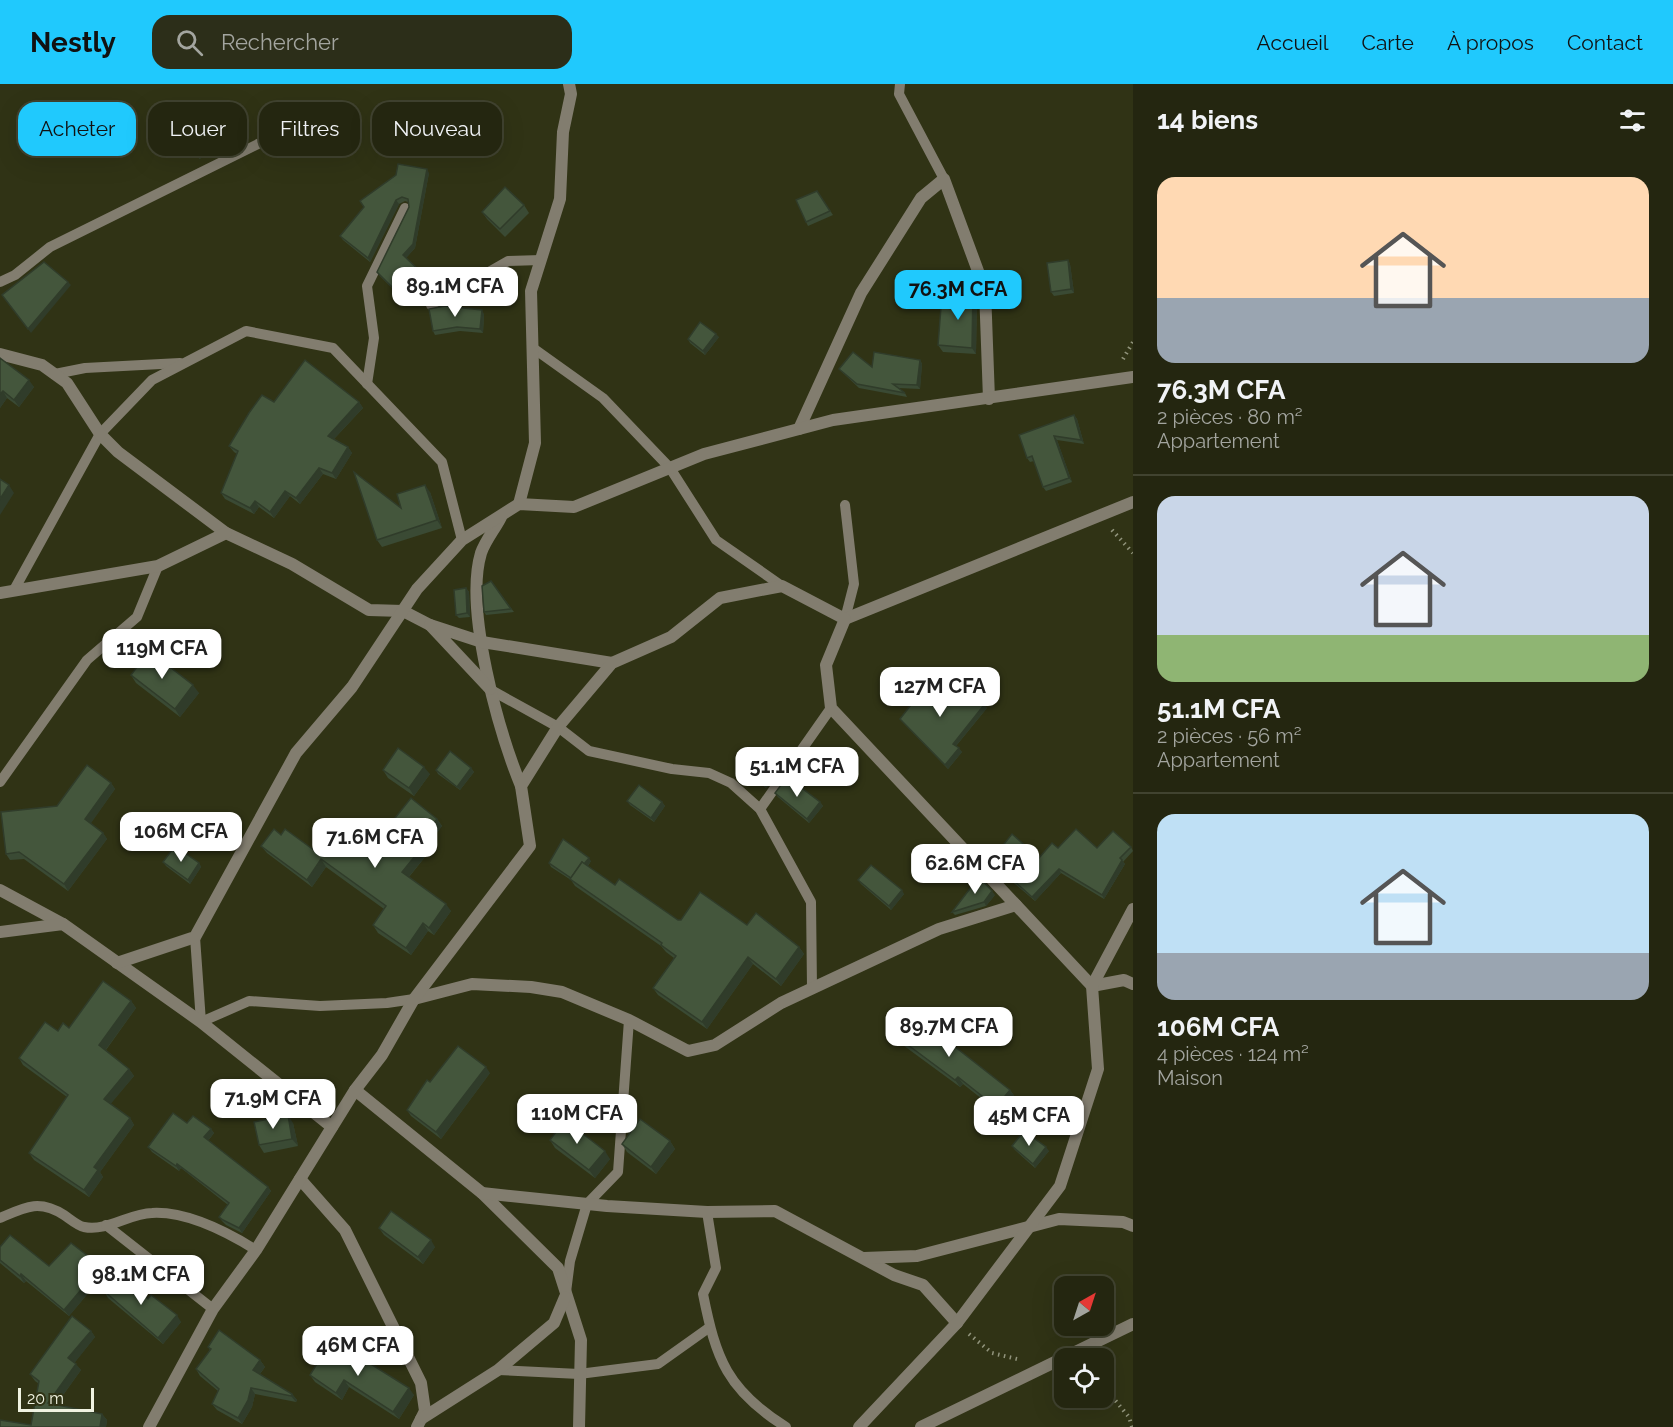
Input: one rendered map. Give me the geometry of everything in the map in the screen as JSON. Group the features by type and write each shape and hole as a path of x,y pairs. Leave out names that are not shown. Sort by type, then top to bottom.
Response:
{"street":[{"path":"519,504 535,443 531,291 560,199 563,132 571,94 569,84"},
{"path":"799,429 861,294 921,198 944,179 986,290 989,399"},
{"path":"0,354 42,365 67,383 100,434 118,452 226,533 292,564 369,610 403,611 430,625 482,642 612,663"},
{"path":"117,963 195,937 296,753 352,687 417,589 462,540 503,513 519,504 574,507 704,454 833,420 1133,377"},
{"path":"1092,986 831,708 826,665 845,619 1133,502"},
{"path":"149,1427 213,1309 256,1250 355,1090 382,1055 414,999 530,846 521,786 503,742 491,690 482,642 476,582 481,552 503,513"},
{"path":"0,593 158,566 226,533"},
{"path":"521,786 558,727 612,663 671,638 720,598 782,586 845,619"},
{"path":"430,625 491,690"},
{"path":"0,890 63,924 201,1022 332,1127"},
{"path":"414,999 472,984 531,987 562,992 629,1020 688,1051 715,1045 781,1003 939,929 1016,905"},
{"path":"860,1427 957,1323 1060,1186 1098,1069 1092,986 1133,909"},
{"path":"0,932 63,924"},
{"path":"1092,986 1124,980 1133,984"},
{"path":"355,1090 482,1193 558,1268 565,1298 581,1340 579,1427"},
{"path":"300,1179 345,1230 385,1306 421,1383 425,1411 419,1423"},
{"path":"482,1193 587,1204 707,1212 775,1211 894,1275 923,1286 957,1323"},
{"path":"863,1258 918,1256 988,1239 1031,1224 1059,1219 1122,1222 1133,1226"},
{"path":"419,1423 498,1370 554,1323 565,1298"},
{"path":"921,1427 1131,1326"}],"lane":[{"path":"900,84 899,94 944,179"},
{"path":"0,282 15,275 50,247 259,143"},
{"path":"367,384 374,338 366,286 405,208"},
{"path":"431,305 508,261 541,260"},
{"path":"14,590 100,434 152,380 246,330 333,348 442,462 462,540"},
{"path":"533,348 603,398 670,468 716,540 782,586"},
{"path":"55,374 85,368 184,363"},
{"path":"845,505 854,584 845,619"},
{"path":"0,782 87,660 137,617 158,566"},
{"path":"491,690 558,727 589,751 672,770 709,773 731,783 760,810 811,902 812,988"},
{"path":"760,810 831,708"},
{"path":"195,937 201,1022 249,1001 320,1006 387,1003 414,999"},
{"path":"565,1298 570,1262 587,1204 618,1172 629,1020"},
{"path":"0,1218 23,1208 50,1206 84,1227 106,1225 152,1213 182,1218 229,1233 256,1250"},
{"path":"707,1212 716,1268 703,1294 722,1365 757,1409 786,1427"},
{"path":"106,1225 213,1309"},
{"path":"498,1370 579,1374 658,1364 710,1327"}],"path":[{"path":"1099,516 1133,553"},
{"path":"957,1323 992,1353 1046,1365"},
{"path":"1114,1400 1129,1417 1132,1427"}],"building":[{"path":"398,164 427,169 413,244 403,255 428,279 406,301 377,272 409,207 408,199 402,197 396,200 368,258 340,236 364,207 360,201 396,175"},
{"path":"505,187 524,205 500,229 482,212"},
{"path":"817,191 830,211 806,222 796,200"},
{"path":"1068,260 1071,289 1051,292 1047,263"},
{"path":"44,262 68,282 28,329 2,295"},
{"path":"954,288 973,289 972,348 938,345 941,307 953,309"},
{"path":"445,306 482,310 480,329 457,327 433,331 429,309"},
{"path":"700,322 716,334 703,351 688,339"},
{"path":"853,352 872,367 874,352 920,360 917,385 893,384 905,393 857,384 839,369"},
{"path":"0,358 29,380 14,400 3,391 0,394"},
{"path":"305,360 359,402 328,436 348,447 332,473 319,468 296,498 285,491 270,512 255,501 250,508 221,493 238,451 229,446 262,395 274,402"},
{"path":"1074,415 1081,440 1054,436 1069,478 1043,487 1032,456 1027,458 1019,435"},
{"path":"354,472 401,508 397,494 425,485 437,520 377,540"},
{"path":"0,479 9,485 0,499"},
{"path":"491,581 511,609 484,612 482,586"},
{"path":"466,588 467,613 456,615 454,590"},
{"path":"149,651 193,685 175,709 131,675"},
{"path":"931,679 984,705 953,744 959,748 945,765 900,719"},
{"path":"398,748 424,767 409,788 383,770"},
{"path":"450,751 471,768 457,787 436,770"},
{"path":"760,755 775,767 763,784 748,771"},
{"path":"87,765 111,783 85,819 103,833 64,884 19,852 6,854 1,812 57,806"},
{"path":"787,777 820,802 807,819 775,793"},
{"path":"639,785 662,802 651,818 627,801"},
{"path":"411,798 437,819 423,836 428,840 402,872 446,904 429,928 423,923 406,948 373,925 386,906 321,859 307,880 261,846 274,829 281,835 285,829 318,853 334,829 368,852"},
{"path":"1076,829 1097,848 1113,831 1131,847 1120,858 1122,860 1102,895 1059,869 1032,897 1006,874 1003,878 989,863 1012,834 1039,858 1052,843 1058,848"},
{"path":"563,839 589,858 584,864 582,862 571,878 549,863"},
{"path":"175,846 199,863 188,880 163,862"},
{"path":"582,862 615,885 619,879 678,920 681,920 700,892 747,925 756,913 799,947 776,979 748,957 702,1022 653,988 676,956 661,945 662,943 570,879"},
{"path":"871,865 902,890 889,906 858,880"},
{"path":"979,877 992,891 984,902 952,912"},
{"path":"103,981 131,1001 99,1045 129,1069 104,1099 130,1118 94,1167 98,1170 84,1190 29,1153 68,1095 19,1058 45,1022 58,1031 63,1023 69,1028"},
{"path":"908,1010 1010,1090 996,1107 958,1077 955,1080 892,1033"},
{"path":"458,1046 486,1067 436,1132 407,1110 427,1080 430,1082"},
{"path":"173,1113 187,1123 193,1116 211,1129 204,1137 268,1187 239,1228 219,1217 229,1203 177,1164 176,1166 148,1147"},
{"path":"288,1115 292,1139 259,1145 254,1122"},
{"path":"640,1119 670,1141 651,1167 622,1144"},
{"path":"565,1120 605,1151 589,1170 550,1140"},
{"path":"1024,1131 1046,1147 1033,1164 1012,1146"},
{"path":"391,1211 431,1240 418,1257 379,1228"},
{"path":"10,1235 49,1266 71,1243 101,1266 64,1310 21,1274 20,1276 0,1260 0,1247"},
{"path":"119,1274 148,1299 151,1295 177,1315 158,1338 104,1291"},
{"path":"72,1316 91,1331 68,1358 76,1364 48,1403 102,1414 100,1427 0,1427 0,1420 31,1425 39,1381 30,1374"},
{"path":"219,1330 260,1360 253,1370 292,1394 291,1396 251,1388 248,1400 238,1418 212,1404 219,1389 196,1369 211,1349 208,1347"},
{"path":"331,1341 409,1388 393,1412 344,1380 336,1393 310,1375"}]}
